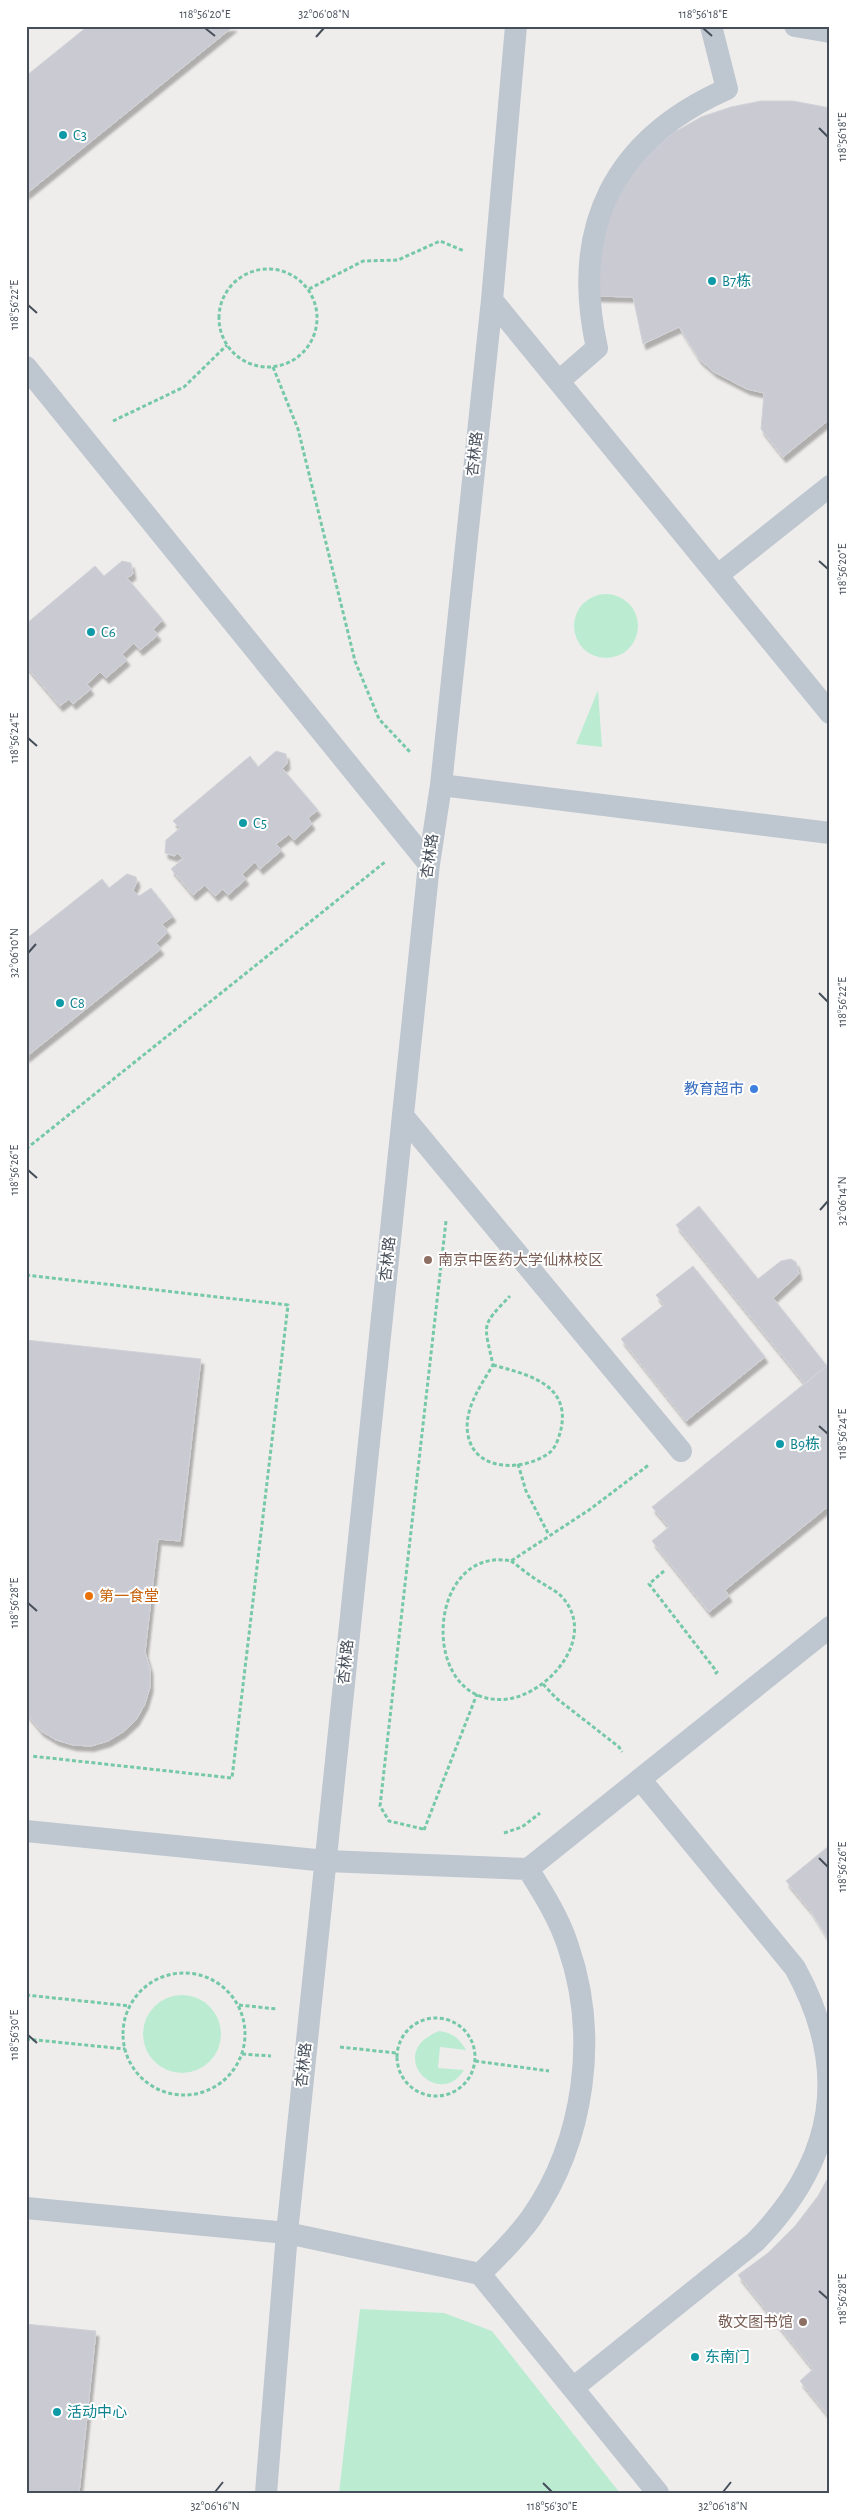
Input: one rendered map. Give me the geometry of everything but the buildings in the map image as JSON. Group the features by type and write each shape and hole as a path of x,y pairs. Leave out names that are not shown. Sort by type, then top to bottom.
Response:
{"lane":[{"name":"杏林路","path":"266,2493 287,2234 428,864 441,785 492,300 516,26"},
{"path":"559,381 597,348 590,316 589,267 599,218 612,188 628,161 648,138 672,118 699,101 727,89 711,26"},
{"path":"795,26 830,32"},
{"path":"492,300 830,713"},
{"path":"26,367 428,864"},
{"path":"718,575 830,486"},
{"path":"441,785 830,833"},
{"path":"403,1116 679,1448"},
{"path":"26,1831 326,1861 528,1869 830,1627"},
{"path":"573,2388 755,2242 778,2219 798,2192 813,2162 823,2131 828,2098 828,2064 822,2030 812,1998 795,1968 640,1778"},
{"path":"480,2274 507,2247 531,2218 550,2185 566,2150 577,2114 583,2076 585,2032 577,1980 568,1946 551,1906 528,1869"},
{"path":"26,2208 287,2234 480,2274 658,2493"}],"path":[{"path":"309,289 363,261 398,260 440,241 495,263"},
{"path":"264,268 281,270 297,276 309,289 316,304 317,312 314,338 304,352 290,362 273,367 256,366 240,358 227,345 220,331 219,314 223,297 233,283 247,273 264,268"},
{"path":"82,436 184,387 227,345"},
{"path":"273,367 298,429 355,661 379,720 441,785"},
{"path":"26,1149 410,842"},
{"path":"434,1830 424,1830 389,1821 380,1806 451,1174"},
{"path":"493,1365 535,1376 555,1396 560,1408 562,1423 558,1439 550,1452 529,1462 505,1467 489,1462 475,1452 468,1435 471,1406 493,1365 486,1332 487,1320 532,1271"},
{"path":"26,1275 288,1305 232,1778 31,1756"},
{"path":"511,1561 679,1448"},
{"path":"518,1464 526,1492 549,1535"},
{"path":"488,1560 511,1561 563,1598 572,1616 573,1634 570,1646 555,1674 543,1684 527,1694 507,1699 492,1698 477,1694 464,1686 454,1675 448,1662 442,1630 444,1612 450,1595 459,1580 472,1569 488,1560"},
{"path":"664,1571 648,1584 717,1672 710,1678"},
{"path":"543,1684 556,1698 621,1751 640,1778"},
{"path":"424,1830 477,1694"},
{"path":"614,1756 629,1745"},
{"path":"502,1834 522,1827 545,1809"},
{"path":"175,1973 194,1973 212,1979 228,1990 239,2005 245,2024 245,2043 239,2061 228,2077 213,2088 194,2094 175,2094 156,2088 141,2077 129,2062 125,2049 123,2025 130,2006 140,1990 156,1979 175,1973"},
{"path":"26,1995 130,2006"},
{"path":"440,2018 454,2022 466,2032 473,2045 475,2061 470,2076 460,2087 447,2094 432,2096 417,2092 405,2082 398,2068 396,2052 401,2038 411,2026 425,2019 440,2018"},
{"path":"26,2039 125,2049"},
{"path":"307,2043 396,2052"},
{"path":"475,2061 583,2076"}],"green space":[{"path":"606,594 618,596 629,603 636,614 638,626 636,638 629,649 618,656 606,658 594,656 583,649 576,638 574,626 576,614 583,603 594,596"},
{"path":"598,690 602,747 576,744"},
{"path":"182,1995 197,1998 210,2006 218,2019 221,2034 218,2049 210,2062 197,2070 182,2073 167,2070 154,2062 146,2049 143,2034 146,2019 154,2006 167,1998"},
{"path":"439,2031 455,2037 466,2050 440,2047 438,2068 464,2070 453,2081 442,2084 430,2081 421,2074 416,2064 416,2052 423,2041"},
{"path":"360,2309 444,2313 492,2331 620,2493 339,2493"}],"place":[{"name":"C3","path":"63,135"},
{"name":"B7栋","path":"712,281"},
{"name":"C6","path":"91,632"},
{"name":"C5","path":"243,823"},
{"name":"C8","path":"60,1003"},
{"name":"教育超市","path":"754,1089"},
{"name":"南京中医药大学仙林校区","path":"428,1260"},
{"name":"B9栋","path":"780,1444"},
{"name":"第一食堂","path":"89,1596"},
{"name":"敬文图书馆","path":"803,2322"},
{"name":"东南门","path":"695,2357"},
{"name":"活动中心","path":"57,2412"}]}
